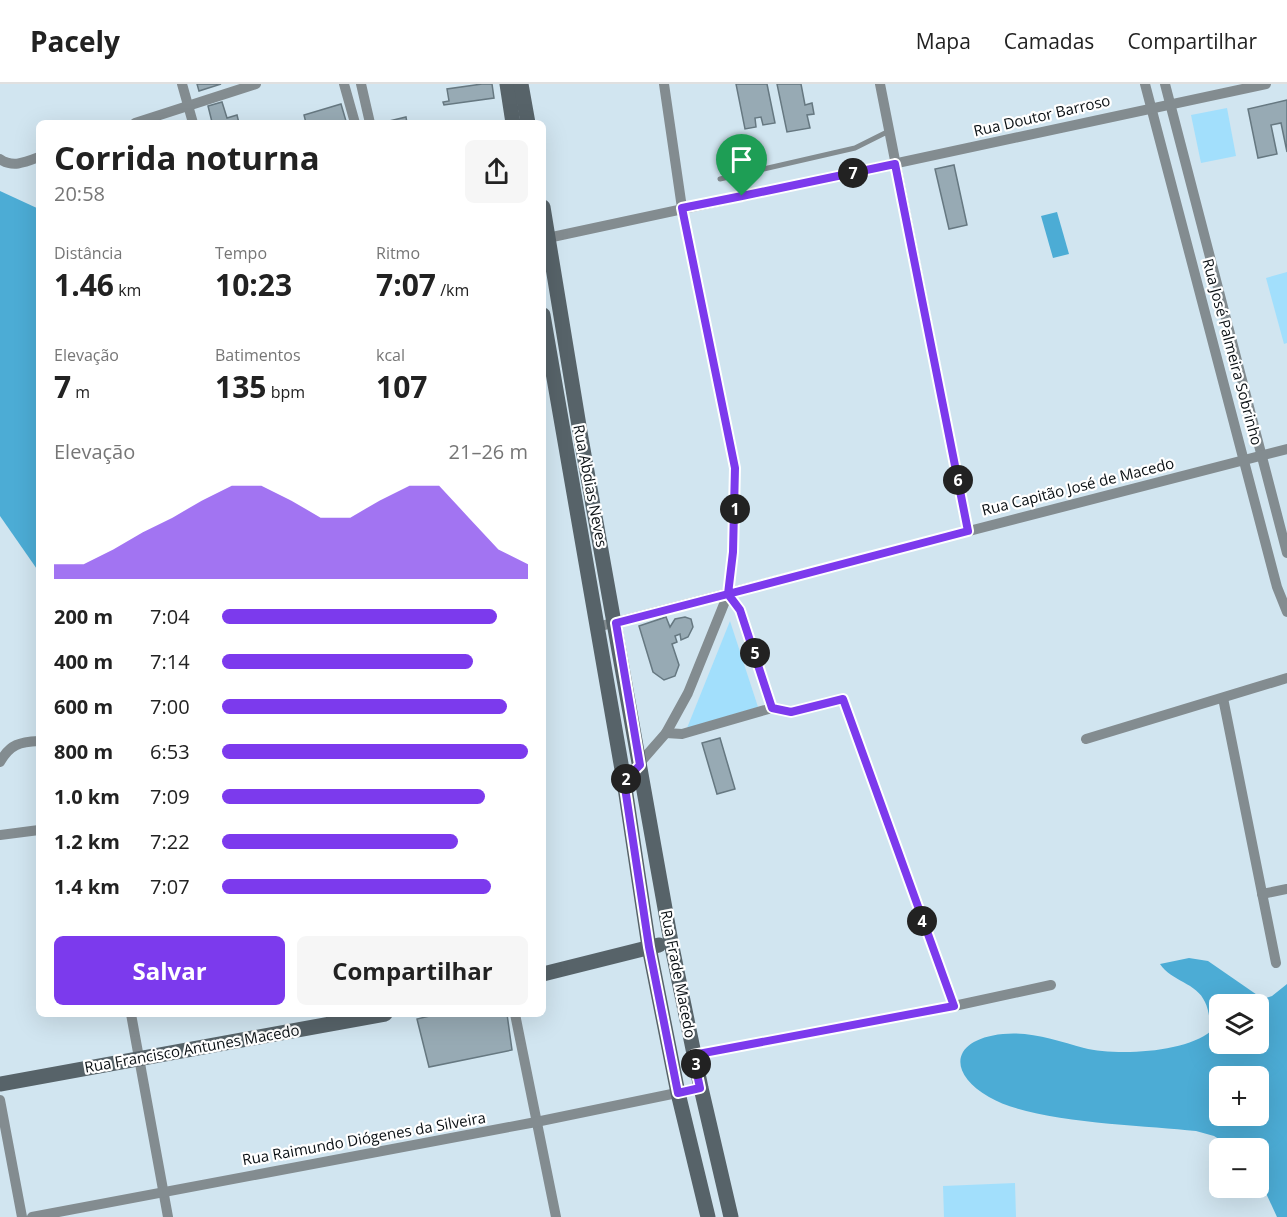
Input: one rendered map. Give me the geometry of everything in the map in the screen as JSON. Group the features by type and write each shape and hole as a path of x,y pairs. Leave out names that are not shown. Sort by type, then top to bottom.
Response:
{"main road":[{"path":"507,84 513,120"},
{"path":"521,84 527,120"},
{"name":"Rua Abdias Neves","path":"546,238 640,765"},
{"name":"Rua Abdias Neves","path":"547,371 564,441 624,781"},
{"path":"564,441 581,438"},
{"name":"Rua Frade Macedo","path":"640,765 693,1055 731,1217"},
{"name":"Rua Frade Macedo","path":"624,781 649,947 678,1093 708,1217"},
{"path":"546,973 671,942"},
{"name":"Rua Francisco Antunes Macedo","path":"0,1084 369,1017"}],"street":[{"path":"182,84 193,120"},
{"path":"143,120 256,84"},
{"path":"344,84 354,120"},
{"path":"361,84 369,120"},
{"path":"624,781 666,734 688,693 728,594 733,552 735,468 682,208 664,84"},
{"path":"880,84 968,531"},
{"name":"Rua José Palmeira Sobrinho","path":"1145,84 1277,587 1287,606"},
{"name":"Rua José Palmeira Sobrinho","path":"1165,84 1287,554"},
{"name":"Rua Doutor Barroso","path":"546,238 1266,84"},
{"path":"1149,119 1238,449"},
{"path":"0,159 6,164 34,159"},
{"path":"1209,322 1227,318"},
{"name":"Rua Capitão José de Macedo","path":"597,627 1287,449"},
{"path":"728,594 740,610 772,708"},
{"path":"1086,739 1287,678"},
{"path":"1223,698 1276,963"},
{"path":"666,734 682,734 772,708 791,712 843,699 954,1006"},
{"path":"0,762 8,749 17,743 36,741"},
{"path":"0,835 36,830"},
{"path":"1262,894 1287,889"},
{"path":"693,1055 954,1006 1051,985"},
{"path":"132,1017 168,1217"},
{"path":"516,1017 556,1217"},
{"name":"Rua Raimundo Diógenes da Silveira","path":"32,1217 536,1122 700,1088"},
{"path":"0,1100 22,1217"}],"lane":[{"path":"720,178 855,148 889,131"}],"shaded area":[{"path":"1227,108 1236,156 1201,163 1191,115"},
{"path":"0,191 36,208 36,568 0,516"},
{"path":"1057,212 1069,254 1053,258 1041,216"},
{"path":"1287,272 1287,343 1284,344 1266,278"},
{"path":"730,621 758,707 687,728"},
{"path":"1189,958 1208,961 1256,994 1209,994 1209,1016 1205,1002 1196,990 1165,970 1160,964"},
{"path":"1287,984 1287,1217 1277,1217 1268,1198 1269,1138 1217,1138 1196,1131 1089,1122 1032,1112 1008,1106 989,1097 975,1087 961,1067 961,1058 973,1042 1003,1034 1044,1037 1084,1048 1114,1052 1150,1051 1185,1044 1209,1032 1209,1054 1269,1054 1269,997"},
{"path":"1015,1183 1016,1217 944,1217 943,1186"}],"building":[{"path":"197,84 221,84 199,91"},
{"path":"492,84 494,98 444,105 443,102 449,101 447,89"},
{"path":"736,84 767,84 775,123 763,125 761,117 755,118 756,127 745,129"},
{"path":"777,84 801,84 805,105 812,103 814,114 807,115 810,128 787,132"},
{"path":"1287,100 1287,152 1281,123 1271,125 1277,154 1258,158 1248,109"},
{"path":"222,102 227,118 237,115 238,120 212,120 208,106"},
{"path":"341,104 346,120 305,120 304,115"},
{"path":"954,165 967,225 949,229 935,169"},
{"path":"666,617 670,627 675,619 685,617 691,619 693,627 688,637 681,640 680,634 675,636 677,642 672,644 679,665 675,676 664,680 653,672 639,626"},
{"path":"720,738 735,789 717,794 702,743"},
{"path":"425,1017 507,1017 512,1050 429,1067 417,1019"}],"route":[{"path":"742,196 682,208 735,468 733,552 728,594 616,623 640,765 624,781 649,947 678,1093 700,1088 693,1055 954,1006 843,699 791,712 772,708 740,610 728,594 968,531 895,164 742,196"}]}
